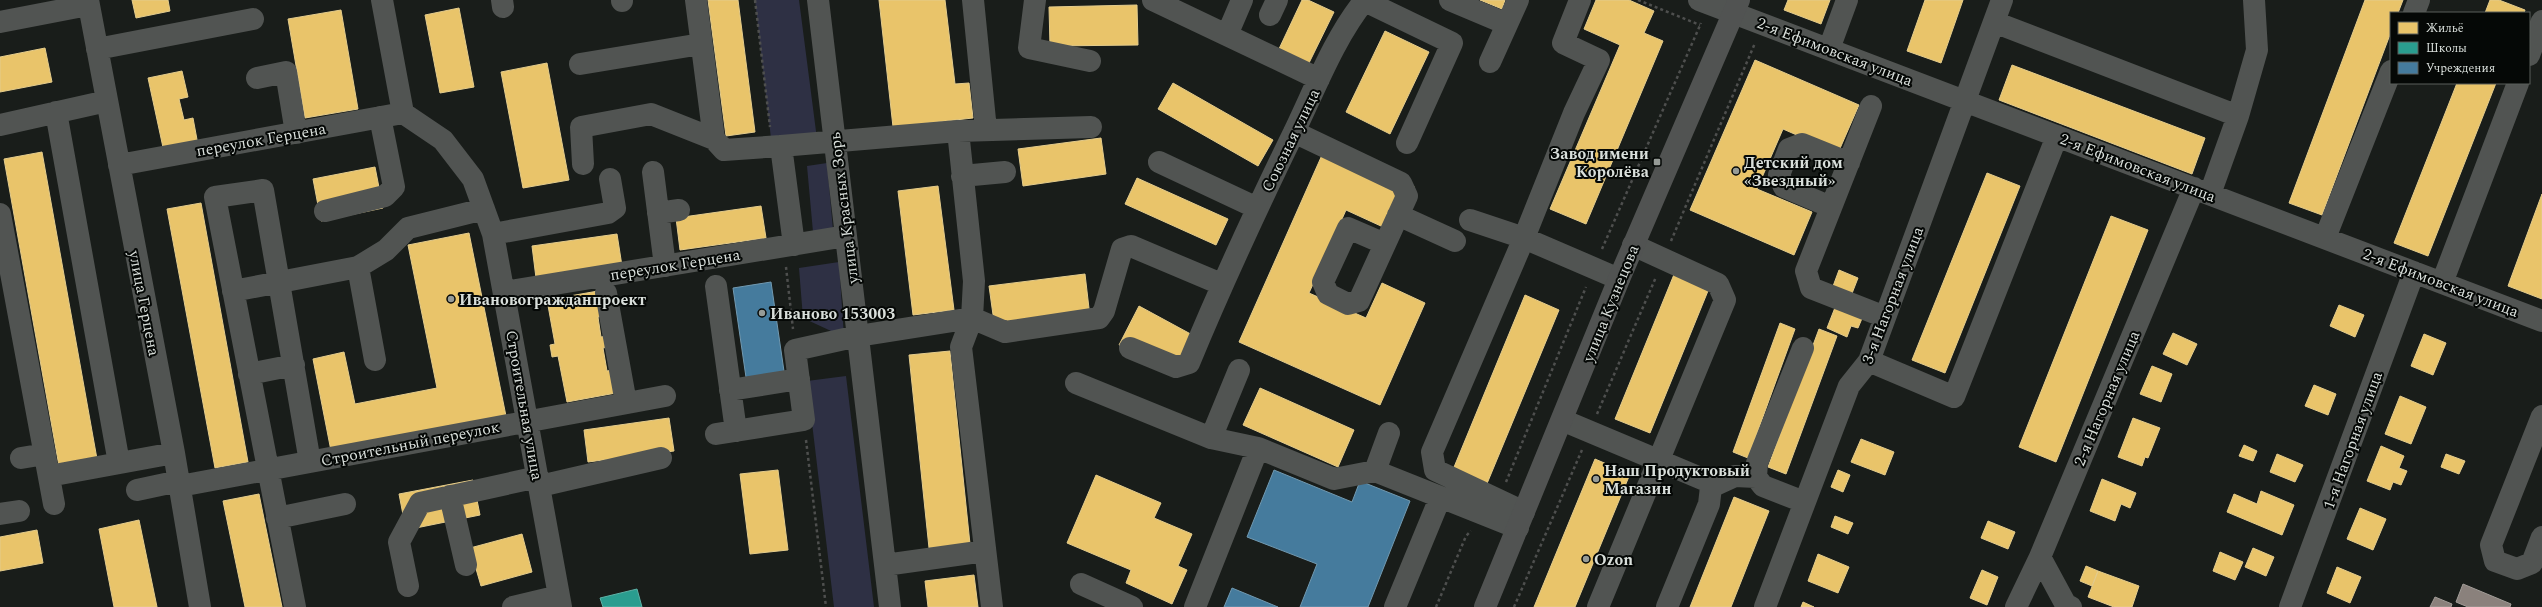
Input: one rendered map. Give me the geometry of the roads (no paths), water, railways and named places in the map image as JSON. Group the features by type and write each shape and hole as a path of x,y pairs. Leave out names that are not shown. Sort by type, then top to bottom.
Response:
{"main road":[{"name":"улица Кузнецова","path":"1485,607 1633,245 1737,6"}],"street":[{"path":"382,0 403,113"},
{"path":"696,0 714,139"},
{"name":"улица Красных Зорь","path":"818,0 890,607"},
{"path":"973,0 986,130"},
{"path":"1035,0 1029,48 1090,60"},
{"path":"1153,0 1319,79"},
{"path":"1227,36 1242,0"},
{"path":"1365,0 1452,43 1407,143"},
{"name":"Союзная улица","path":"1130,348 1176,367 1189,363 1221,284 1319,79 1354,13 1365,0"},
{"path":"1450,0 1507,24"},
{"path":"1490,62 1518,0"},
{"path":"1521,520 1492,508 1435,470 1432,452 1524,238 1574,113 1599,60 1563,43 1580,0"},
{"path":"1829,49 1847,0"},
{"name":"3-я Нагорная улица","path":"1765,607 1849,386 1869,361 2002,0"},
{"name":"2-я Нагорная улица","path":"2016,607 2040,557 2202,191 2238,116 2257,50 2254,0"},
{"path":"2414,12 2419,0"},
{"path":"0,22 88,2"},
{"name":"улица Герцена","path":"88,2 174,453 200,607"},
{"name":"2-я Ефимовская улица","path":"1704,2 1737,6 1764,24 2542,321"},
{"path":"97,49 253,19"},
{"path":"1994,22 2238,116"},
{"path":"2530,52 2542,22"},
{"path":"580,64 701,44"},
{"path":"258,78 286,72 296,133"},
{"path":"2325,238 2390,74"},
{"path":"2442,283 2518,84"},
{"path":"0,125 107,101"},
{"path":"1871,106 1806,271 1812,288 1885,317"},
{"path":"56,112 119,463"},
{"name":"переулок Герцена","path":"119,165 403,113"},
{"name":"Строительная улица","path":"403,113 444,140 473,179 493,234 505,292 560,601"},
{"path":"583,164 581,127 651,114 714,139 724,150 835,143 880,136 958,131 1091,127"},
{"path":"325,212 385,196 394,187 380,117"},
{"path":"958,131 974,281 972,318 961,347 992,607"},
{"path":"1294,132 1401,183 1407,196 1385,244"},
{"path":"1869,361 1954,397 2057,136"},
{"path":"1831,207 1784,187 1779,175 1789,149 1802,144 1849,163"},
{"path":"781,146 794,245"},
{"path":"1160,162 1257,208"},
{"path":"653,172 665,266"},
{"path":"962,176 1005,172"},
{"path":"493,234 608,213 615,208 610,178"},
{"path":"295,607 214,197 263,190 310,462"},
{"path":"233,291 358,267 386,250 408,228 484,209"},
{"path":"658,213 679,210"},
{"path":"0,214 54,504"},
{"path":"1398,215 1456,241"},
{"path":"1470,220 1524,238 1619,279"},
{"name":"переулок Герцена","path":"505,292 846,236"},
{"path":"1598,607 1659,462 1724,300 1718,284 1633,245"},
{"path":"716,286 730,390 726,432 804,420 795,350 858,336 972,318 1005,332 1098,318 1104,311 1122,249 1132,246 1221,284"},
{"path":"358,267 375,360"},
{"name":"1-я Нагорная улица","path":"2290,607 2414,272"},
{"path":"606,293 626,403"},
{"path":"1803,348 1757,463 1756,477 1763,486 1804,502"},
{"path":"249,374 294,365"},
{"path":"1211,438 1239,370"},
{"path":"730,390 799,380"},
{"path":"1076,382 1211,438 1258,448 1334,480 1375,471 1440,498 1492,508"},
{"name":"Строительный переулок","path":"137,490 268,470 665,396"},
{"path":"2542,416 2491,545 2495,561 2517,569 2532,563 2542,537"},
{"path":"1562,420 1589,433 1705,480 1711,487 1709,504 1667,607"},
{"path":"1375,471 1389,433"},
{"path":"1195,607 1258,448"},
{"path":"49,476 174,453"},
{"path":"21,458 45,454"},
{"path":"408,586 400,542 420,503 450,496 539,482 661,458"},
{"path":"1711,487 1735,476 1756,477"},
{"path":"450,496 466,565"},
{"path":"1395,607 1440,498"},
{"path":"277,518 345,504"},
{"path":"885,565 985,551"},
{"path":"2040,557 2066,605 2071,607"},
{"path":"1081,584 1132,607"},
{"path":"513,607 560,601"}],"place":[{"name":"Завод имени Королёва","path":"1657,162"},
{"name":"Детский дом «Звездный»","path":"1736,171"},
{"name":"Ивановогражданпроект","path":"451,299"},
{"name":"Иваново 153003","path":"762,313"},
{"name":"Наш Продуктовый Магазин","path":"1596,479"},
{"name":"Ozon","path":"1586,559"}]}
